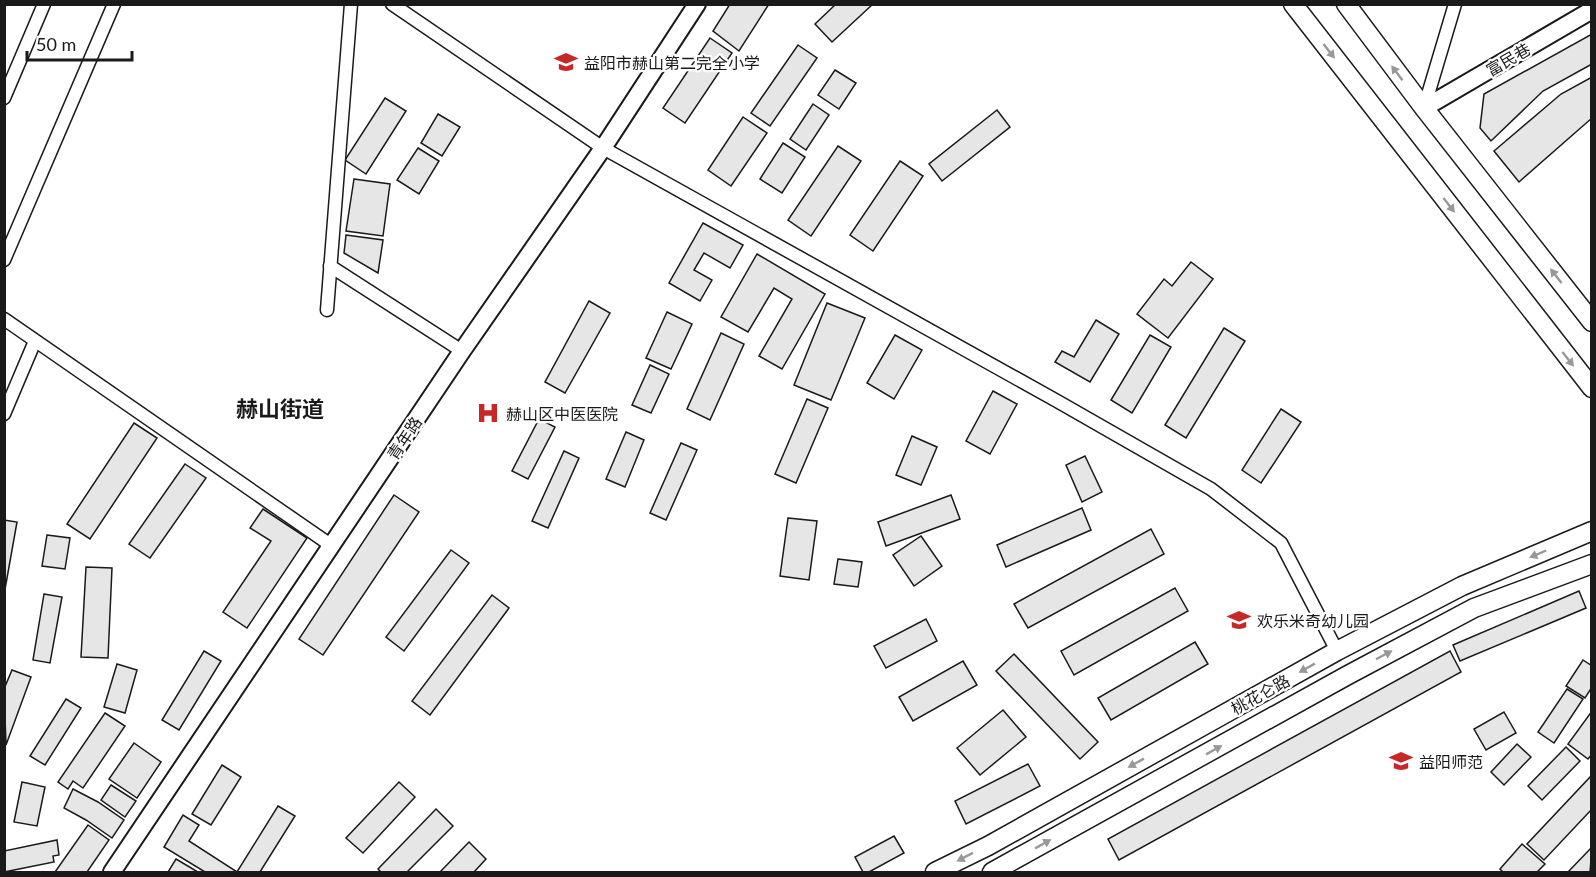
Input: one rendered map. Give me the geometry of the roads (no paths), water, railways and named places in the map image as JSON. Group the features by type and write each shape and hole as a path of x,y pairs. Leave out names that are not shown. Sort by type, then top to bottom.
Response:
{"main road":[{"path":"1293,4 1592,388"},
{"path":"1346,4 1424,108 1592,322"},
{"name":"桃花仑路","path":"935,873 988,846 1337,651 1462,586 1592,531"},
{"name":"桃花仑路","path":"997,871 1348,675 1474,608 1592,564"}],"street":[{"path":"4,98 44,4"},
{"path":"4,260 114,4"},
{"path":"327,310 351,4"},
{"path":"392,4 603,148 1058,401 1211,489 1281,543 1337,651"},
{"name":"青年路","path":"112,873 462,351 603,148 697,4"},
{"path":"1424,108 1455,4"},
{"name":"富民巷","path":"1424,108 1592,10"},
{"path":"330,266 462,351"},
{"path":"4,319 332,546"},
{"path":"4,414 35,340"},
{"path":"988,846 997,871"}],"place":[{"name":"益阳市赫山第二完全小学","path":"566,62"},
{"name":"赫山区中医医院","path":"488,413"},
{"name":"欢乐米奇幼儿园","path":"1239,620"},
{"name":"益阳师范","path":"1401,761"}],"district":[{"name":"赫山街道","path":"280,408"}]}
